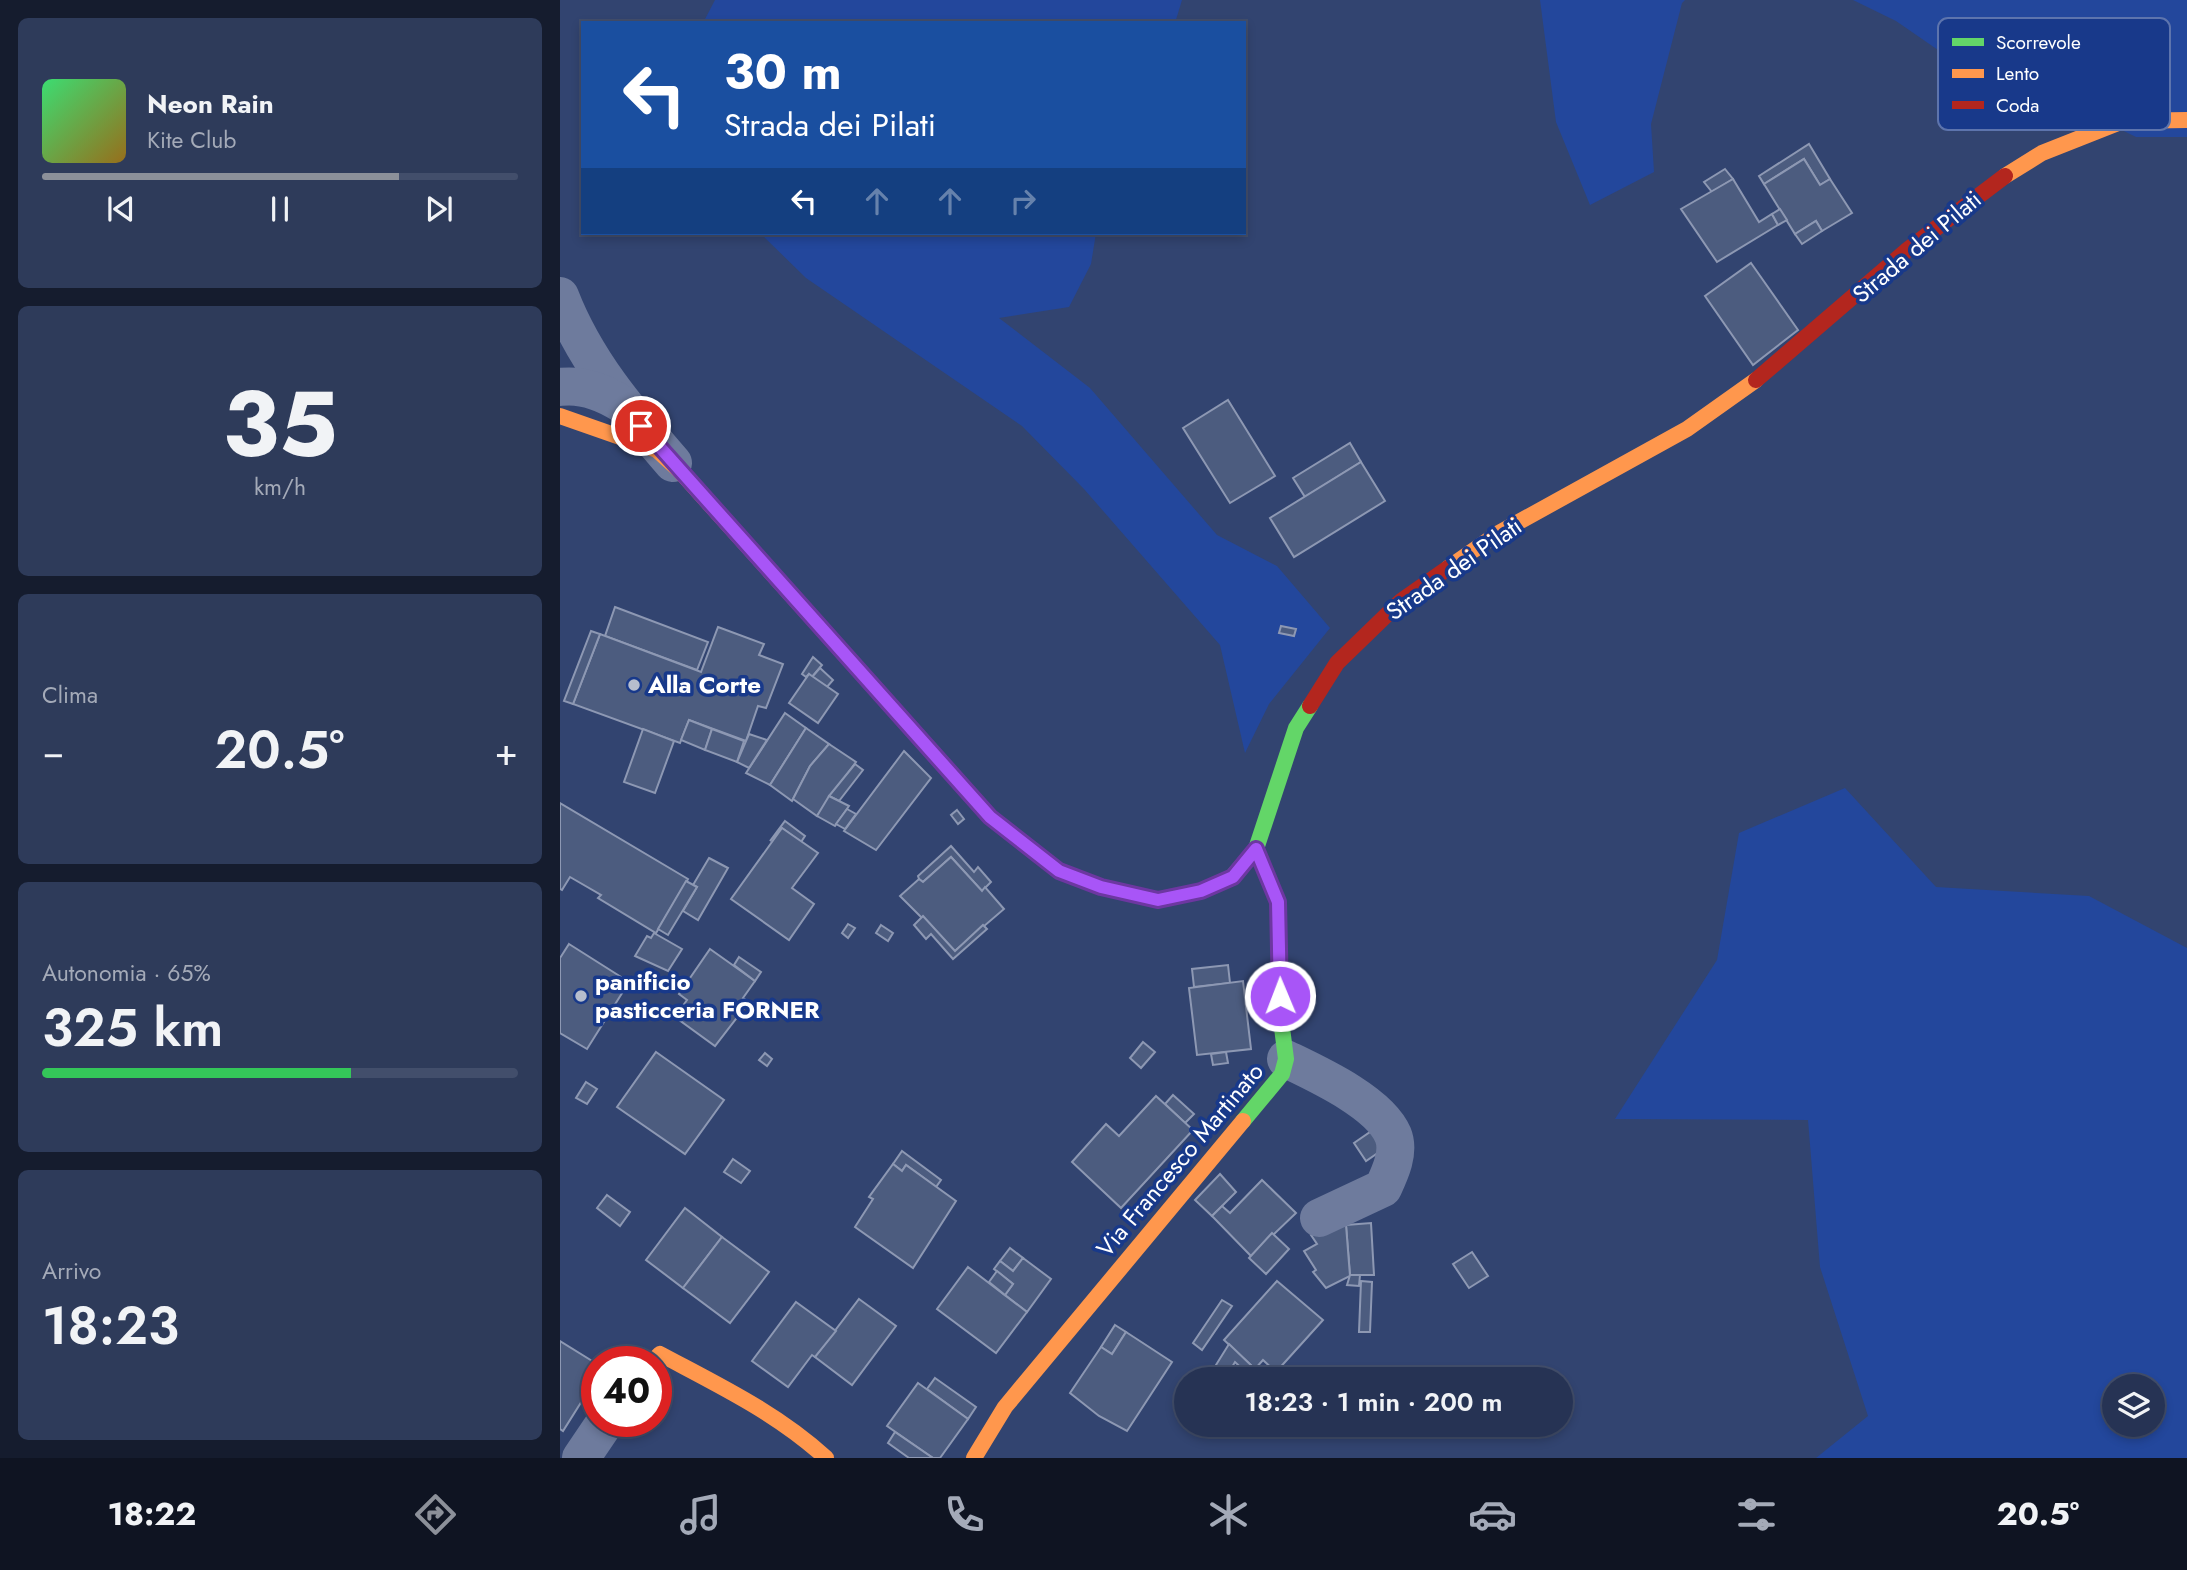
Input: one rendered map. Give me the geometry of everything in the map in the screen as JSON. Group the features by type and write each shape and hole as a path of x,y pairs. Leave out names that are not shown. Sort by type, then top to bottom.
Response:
{"street":[{"name":"Strada dei Pilati","path":"560,296 587,354 622,404 668,460 990,817 1059,871 1101,887 1158,900 1201,891 1233,877 1256,849 1296,728 1337,663 1401,601 1497,534 1697,422 1768,372 1906,251 1994,183 2042,153 2100,130"},
{"name":"Strada dei Pilati","path":"560,387 579,386 597,391 622,404"},
{"name":"Strada dei Pilati","path":"560,416 668,460"},
{"name":"Via Francesco Martinato","path":"974,1458 1005,1407 1282,1074 1286,1059 1281,1020 1278,902 1256,849"},
{"path":"1286,1059 1364,1101 1393,1136 1394,1163 1383,1188 1320,1218"},
{"path":"672,1361 803,1435 826,1458"},
{"path":"581,1458 595,1437"}],"shaded area":[{"path":"715,0 1182,0 1176,21 704,21"},
{"path":"1540,0 1685,0 1651,124 1654,172 1590,205 1556,122"},
{"path":"1853,0 2187,0 2187,137 2136,137 2122,130 2170,130 2170,18 1938,18 1938,50 1896,21"},
{"path":"762,235 1096,235 1091,264 1069,307 999,318 1090,388 1217,535 1277,566 1330,628 1269,704 1245,753 1220,645 1084,489 1022,426 806,278"},
{"path":"1845,788 1936,887 2089,896 2187,948 2187,1458 1816,1458 1868,1416 1820,1267 1808,1120 1615,1119 1717,960 1739,833"}],"building":[{"path":"1809,144 1830,179 1820,185 1804,159 1764,184 1759,176"},
{"path":"1804,159 1820,185 1830,179 1852,213 1822,231 1816,221 1795,234 1764,184"},
{"path":"1725,169 1733,179 1712,192 1704,182"},
{"path":"1733,179 1759,222 1772,214 1778,225 1717,262 1681,209"},
{"path":"1780,209 1787,220 1778,225 1772,214"},
{"path":"1816,221 1822,231 1802,244 1795,234"},
{"path":"1751,263 1798,330 1753,365 1705,296"},
{"path":"1228,400 1275,476 1230,503 1183,428"},
{"path":"1350,443 1361,462 1305,497 1293,478"},
{"path":"1361,462 1385,501 1294,557 1270,518"},
{"path":"615,607 708,642 697,670 605,636"},
{"path":"1281,626 1296,629 1294,636 1279,633"},
{"path":"718,627 764,644 759,655 783,664 766,708 758,706 746,741 689,720 680,743 573,704 600,634 701,672"},
{"path":"591,631 600,634 573,704 564,701"},
{"path":"813,657 822,665 812,677 809,674 806,677 802,674"},
{"path":"820,668 833,680 827,687 812,677"},
{"path":"809,674 838,694 818,723 789,703"},
{"path":"785,713 806,728 770,785 746,773"},
{"path":"689,720 712,729 705,750 681,740"},
{"path":"806,728 829,744 810,766 792,801 770,785"},
{"path":"643,729 674,741 655,793 624,782"},
{"path":"712,729 744,741 737,762 705,750"},
{"path":"749,734 767,740 749,768 737,762"},
{"path":"829,744 856,762 817,816 793,799 810,766"},
{"path":"904,751 931,778 876,850 844,831"},
{"path":"855,764 863,770 839,801 829,796"},
{"path":"829,796 849,806 835,826 817,816"},
{"path":"560,803 688,879 656,933 598,898 601,895 570,877 562,890 560,889"},
{"path":"847,809 856,814 845,829 836,824"},
{"path":"957,810 964,819 958,824 951,815"},
{"path":"785,821 805,836 801,842 782,828 770,841"},
{"path":"782,828 818,853 792,888 814,904 789,940 731,899"},
{"path":"951,846 974,872 978,867 991,882 982,891 951,857 923,882 919,879 918,876"},
{"path":"951,857 982,891 985,887 1004,909 955,951 900,896 919,879 923,882"},
{"path":"709,858 728,868 698,920 683,911 697,887 693,885"},
{"path":"686,881 697,887 668,935 658,929"},
{"path":"923,916 955,951 983,925 987,929 953,959 931,934 926,939 914,925"},
{"path":"848,924 855,928 848,938 842,933"},
{"path":"881,925 893,933 888,941 876,933"},
{"path":"654,933 682,949 668,971 635,956 647,936 651,938"},
{"path":"569,944 629,982 587,1049 560,1033 560,958"},
{"path":"710,949 755,981 743,998 749,1002 715,1046 675,1017 687,1000 679,994"},
{"path":"739,957 761,972 755,981 734,965"},
{"path":"1228,965 1230,983 1194,987 1192,969"},
{"path":"1243,981 1251,1049 1197,1055 1189,988"},
{"path":"1143,1042 1155,1052 1141,1068 1130,1058"},
{"path":"656,1052 724,1100 685,1154 617,1107"},
{"path":"1226,1052 1228,1063 1213,1065 1211,1054"},
{"path":"765,1053 772,1059 767,1066 759,1060"},
{"path":"586,1082 597,1089 587,1104 576,1098"},
{"path":"1173,1095 1194,1114 1185,1123 1165,1104"},
{"path":"1156,1096 1193,1130 1121,1208 1072,1162 1106,1124 1119,1136"},
{"path":"1373,1130 1385,1148 1366,1161 1354,1143"},
{"path":"902,1151 941,1180 936,1187 906,1165 902,1171 893,1164"},
{"path":"733,1159 750,1171 741,1183 724,1172"},
{"path":"893,1164 902,1171 906,1165 956,1201 913,1268 855,1227 873,1199 869,1197"},
{"path":"1220,1174 1236,1192 1212,1216 1195,1200"},
{"path":"1262,1180 1296,1213 1251,1256 1212,1216 1222,1206 1230,1213"},
{"path":"607,1195 630,1212 620,1226 597,1208"},
{"path":"685,1208 722,1237 683,1288 646,1260"},
{"path":"1371,1223 1374,1275 1350,1275 1346,1225"},
{"path":"1346,1225 1350,1276 1326,1288 1313,1272 1316,1270 1304,1251 1317,1244 1311,1235"},
{"path":"1272,1233 1289,1249 1266,1274 1249,1258"},
{"path":"722,1237 769,1272 730,1323 683,1288"},
{"path":"1010,1248 1023,1258 1013,1271 1000,1261"},
{"path":"1472,1252 1488,1276 1469,1288 1453,1264"},
{"path":"1023,1258 1051,1279 1027,1312 1005,1295 1013,1284 994,1269 1000,1261 1013,1271"},
{"path":"968,1267 1027,1312 996,1353 937,1309"},
{"path":"997,1271 1013,1284 1005,1295 989,1282"},
{"path":"1350,1275 1360,1275 1359,1286 1347,1285"},
{"path":"1277,1281 1323,1320 1281,1367 1271,1367 1263,1360 1257,1367 1253,1367 1224,1340"},
{"path":"1361,1281 1372,1282 1370,1332 1359,1332"},
{"path":"859,1299 896,1326 852,1385 815,1357"},
{"path":"1222,1300 1232,1306 1202,1350 1193,1343"},
{"path":"796,1302 836,1331 815,1357 812,1355 788,1387 752,1361"},
{"path":"1115,1325 1126,1332 1112,1354 1101,1347"},
{"path":"1126,1332 1172,1362 1127,1431 1099,1416 1070,1393 1101,1347 1112,1354"},
{"path":"560,1341 581,1354 581,1402 563,1431 560,1429"},
{"path":"1229,1344 1253,1367 1240,1367 1235,1362 1232,1367 1215,1367"},
{"path":"935,1378 976,1407 968,1419 927,1389"},
{"path":"918,1383 968,1419 940,1458 933,1458 887,1426"},
{"path":"895,1432 933,1458 909,1458 888,1443"}],"traffic: fast":[{"path":"864,676 990,817 1059,871 1101,887 1159,900 1201,891 1232,877 1256,849 1296,728 1310,706"},
{"path":"1243,1121 1282,1074 1286,1059 1281,1020 1278,902 1256,849"}],"traffic: slow":[{"path":"2170,120 2187,120"},
{"path":"2005,176 2042,153 2100,130"},
{"path":"1448,568 1497,534 1687,429 1756,380"},
{"path":"560,416 657,450 679,470 864,676"},
{"path":"974,1458 1005,1407 1243,1121"},
{"path":"672,1360 767,1413 826,1458"}],"traffic: jam":[{"path":"1756,380 1906,251 2005,176"},
{"path":"1310,706 1337,663 1401,601 1448,568"}],"place":[{"name":"Alla Corte","path":"634,685"},
{"name":"panificio pasticceria FORNER","path":"581,996"}],"route":[{"path":"641,426 990,817 1059,871 1101,887 1158,900 1201,891 1233,877 1256,849 1278,902 1280,996"}]}
